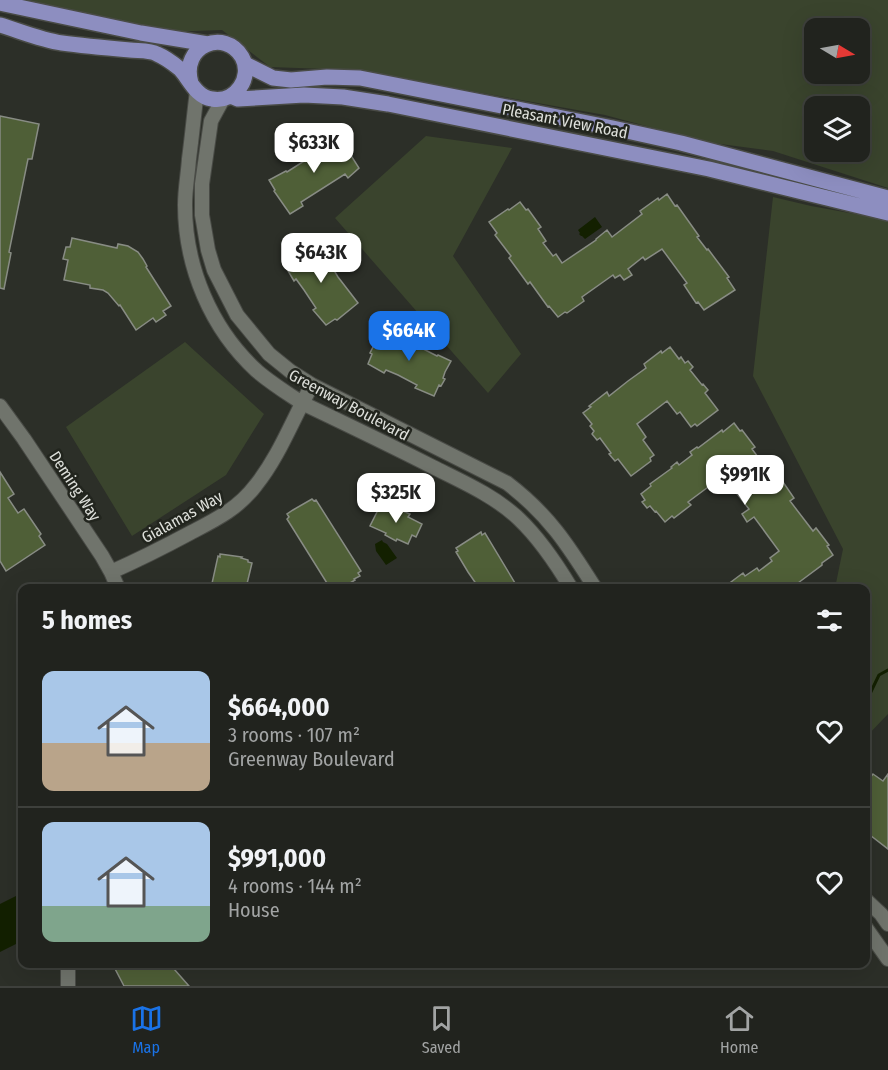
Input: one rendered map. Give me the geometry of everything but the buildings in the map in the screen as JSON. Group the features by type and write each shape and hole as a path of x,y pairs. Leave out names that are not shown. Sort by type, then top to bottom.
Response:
{"main road":[{"path":"0,3 141,33 208,44 226,44 241,55 246,73 239,90 227,98 213,100 204,97 178,68 155,53 59,43 0,25"},
{"path":"194,87 189,74 189,65 193,56 208,44"},
{"name":"Pleasant View Road","path":"244,64 273,78 291,80 327,77 360,78 602,125 681,143 888,198"},
{"name":"Pleasant View Road","path":"227,98 304,94 388,104 709,169 888,213"}],"street":[{"name":"Greenway Boulevard","path":"194,87 184,204 186,226 189,252 197,278 207,304 220,327 258,371 302,403 497,501 533,533 568,584"},
{"name":"Greenway Boulevard","path":"227,98 211,120 202,184 202,215 214,270 237,315 269,354 312,385 507,483 527,498 562,537 592,584"},
{"name":"Gialamas Way","path":"111,572 226,514 240,502 255,487 270,466 312,385"},
{"name":"Deming Way","path":"0,406 111,572 116,584"},
{"path":"870,904 888,924"},
{"path":"870,934 888,959"},
{"path":"68,968 68,986"}],"shaded area":[{"path":"25,0 888,0 888,188 807,162 870,162 870,96 804,96 804,161 773,151 705,142 605,115 353,70 270,67 222,30 166,32"},
{"path":"426,136 512,148 453,256 521,354 488,393 335,218"},
{"path":"773,197 888,220 888,714 870,733 870,584 836,584 843,549 753,376"},
{"path":"595,217 602,227 585,239 578,230"},
{"path":"185,342 264,414 226,475 132,536 66,427"},
{"path":"382,540 397,558 386,565 376,551 375,544"},
{"path":"18,895 18,943 0,952 0,904"}],"waterway":[{"path":"870,694 879,675 888,670"}]}
